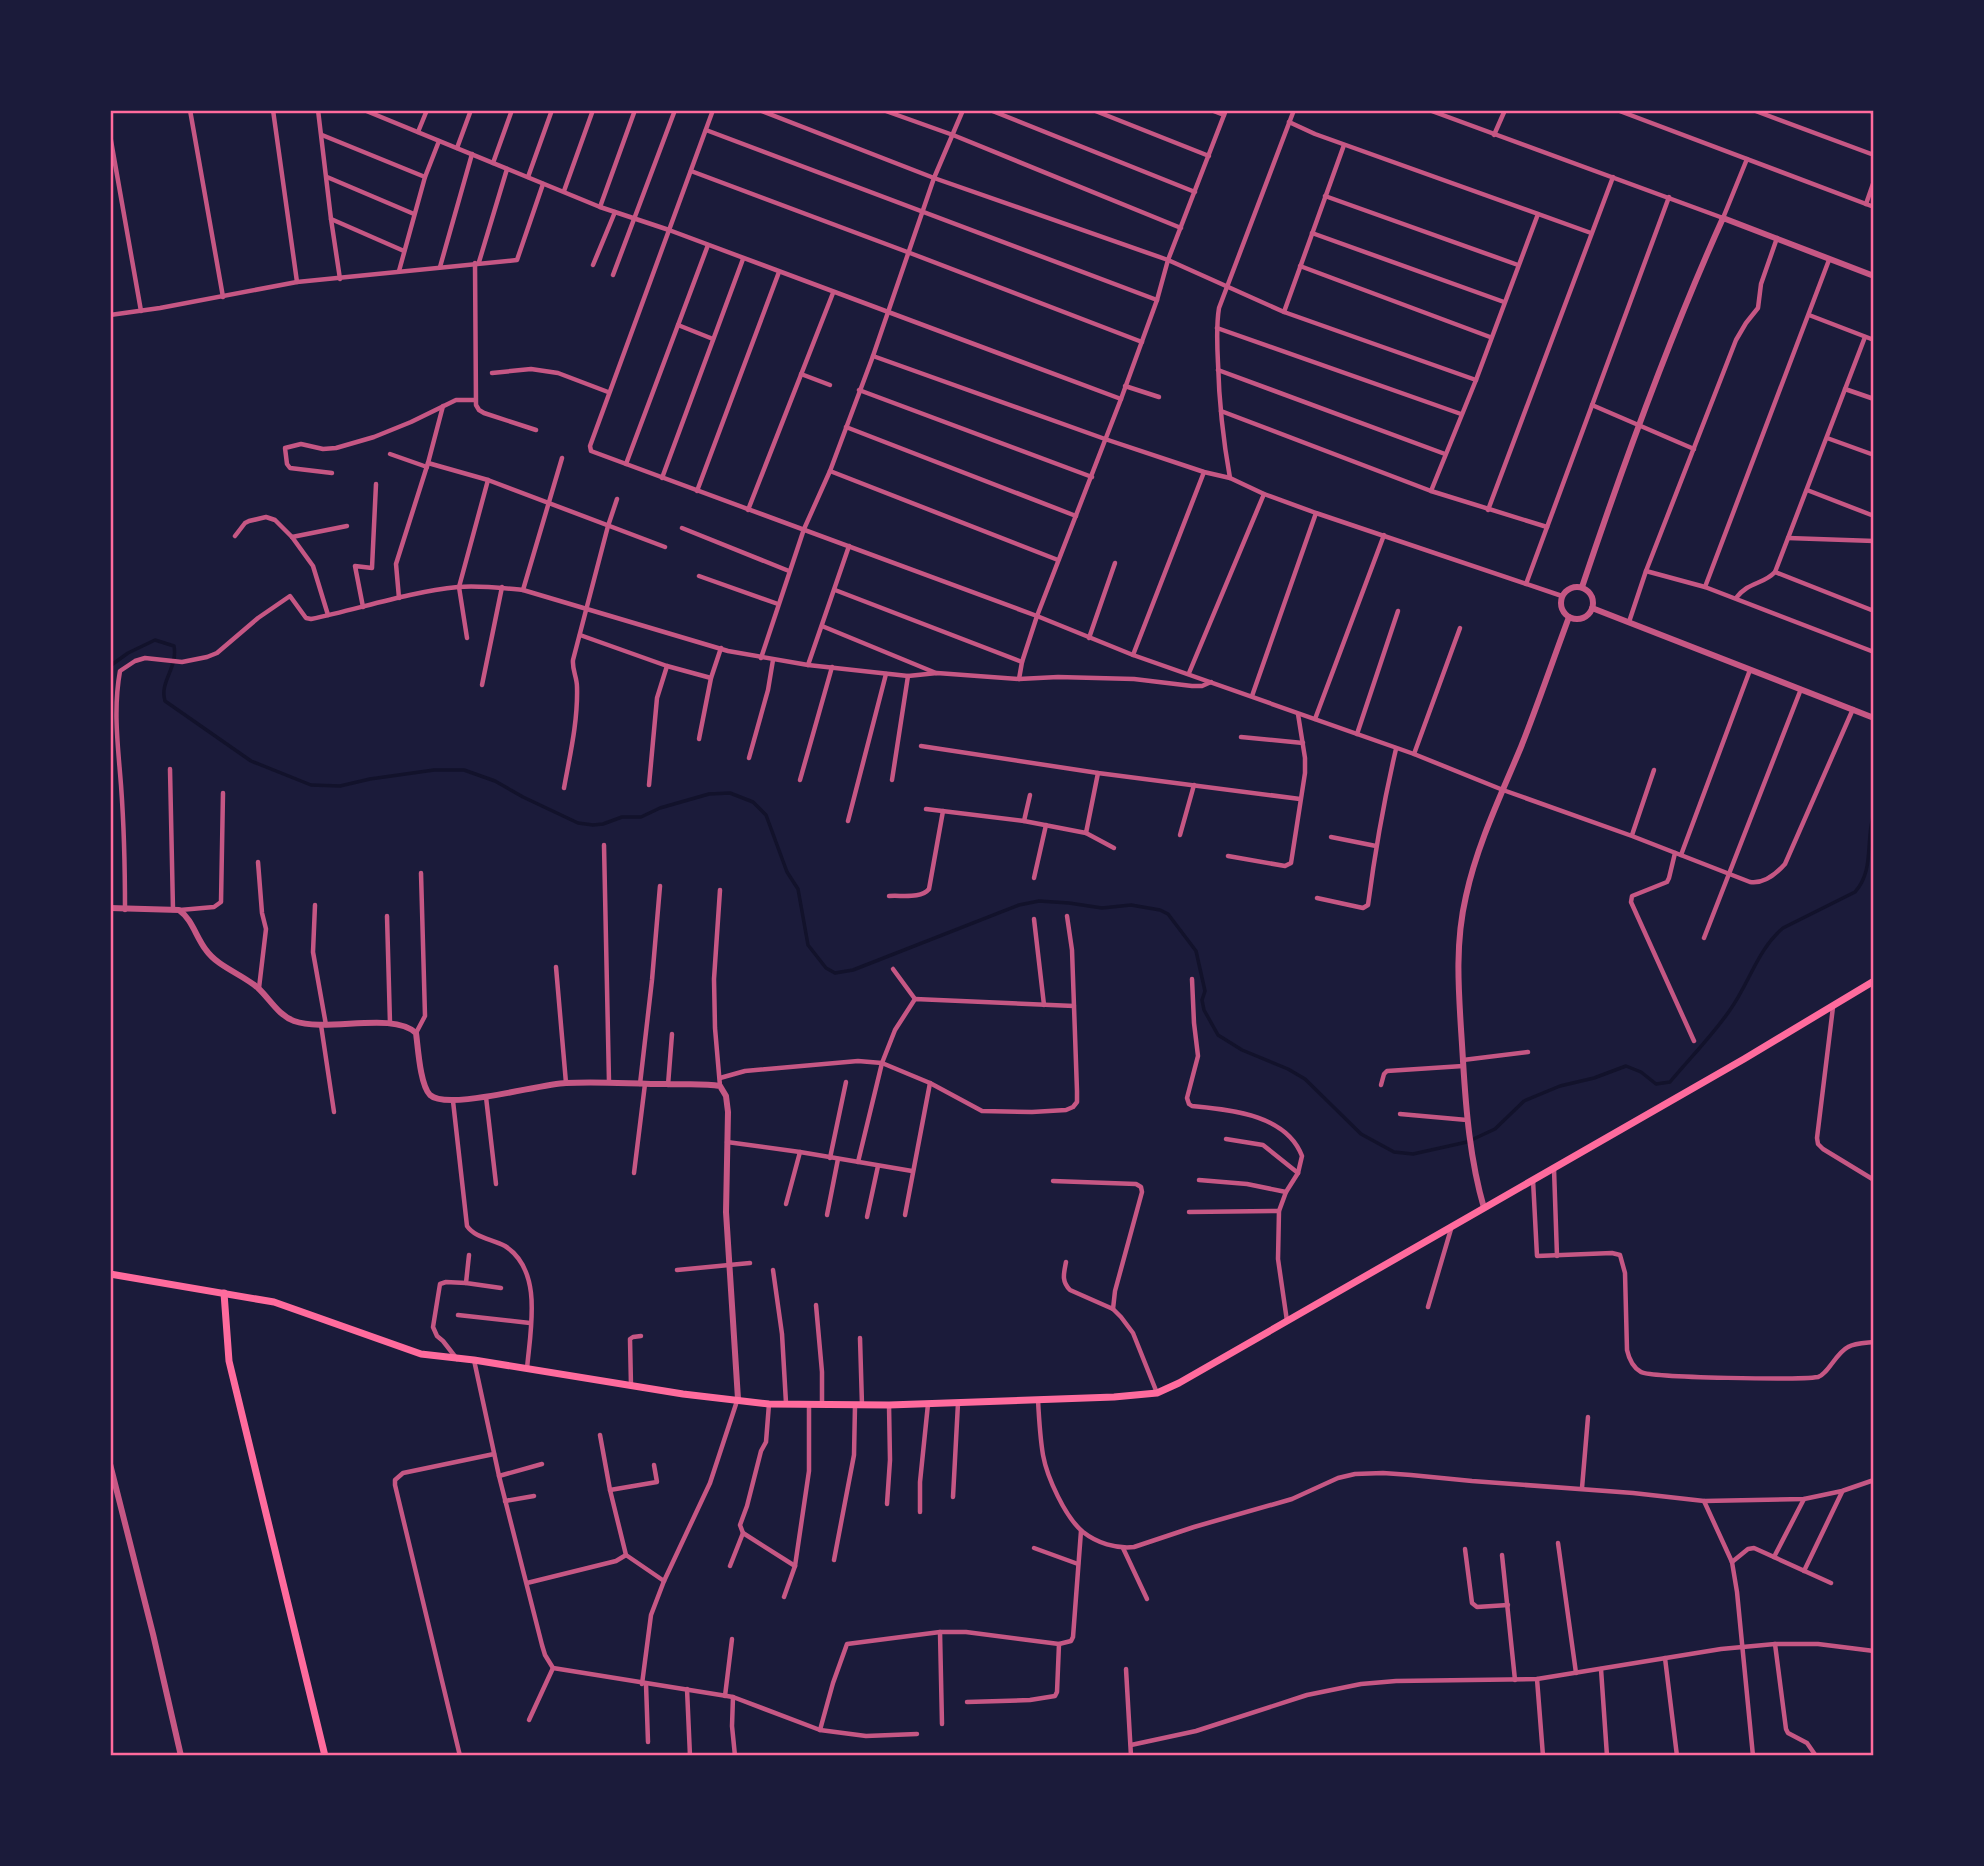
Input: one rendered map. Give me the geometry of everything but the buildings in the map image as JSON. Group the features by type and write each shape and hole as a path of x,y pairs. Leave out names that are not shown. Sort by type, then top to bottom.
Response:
{"main road":[{"path":"110,1274 274,1302 421,1354 474,1360 631,1387 769,1404 858,1406 1114,1397 1157,1393 1452,1228 1874,981"},
{"path":"224,1293 229,1360 325,1756"}],"street":[{"path":"190,110 223,297"},
{"path":"273,110 297,282"},
{"path":"318,110 340,279"},
{"path":"364,110 600,207 669,230 1121,399"},
{"path":"383,118 386,110"},
{"path":"418,132 427,110"},
{"path":"457,148 471,110"},
{"path":"493,163 512,110"},
{"path":"528,177 552,110"},
{"path":"564,191 593,110"},
{"path":"600,207 635,110"},
{"path":"613,275 675,110"},
{"path":"713,110 589,449 1037,616 1133,655 1414,754 1750,882 1758,883 1785,864 1853,709"},
{"path":"759,110 934,178 1168,260 1284,312 1476,380"},
{"path":"883,110 953,135 1182,229"},
{"path":"761,658 804,529 830,471 910,253 934,178 962,110"},
{"path":"990,110 1195,192"},
{"path":"1093,110 1209,156"},
{"path":"1018,679 1037,616 1092,477 1157,300 1168,260 1225,113 1211,110"},
{"path":"1230,478 1218,370 1219,307 1294,110"},
{"path":"1429,110 1669,197 1874,276"},
{"path":"1494,135 1505,110"},
{"path":"1617,110 1874,207"},
{"path":"1636,117 1638,110"},
{"path":"1753,110 1874,155"},
{"path":"1868,110 1874,112"},
{"path":"1289,122 1591,233"},
{"path":"706,130 1157,300"},
{"path":"110,135 141,311"},
{"path":"322,135 425,177"},
{"path":"399,271 425,177 439,141"},
{"path":"1284,312 1344,144"},
{"path":"440,267 472,154"},
{"path":"1582,587 1639,424 1747,159"},
{"path":"507,169 477,263 475,400 478,410 536,430"},
{"path":"691,171 1142,342"},
{"path":"326,177 414,214"},
{"path":"1488,510 1612,177"},
{"path":"1866,204 1874,181"},
{"path":"110,315 297,282 518,259 543,184"},
{"path":"1325,196 1518,265"},
{"path":"1526,584 1669,197"},
{"path":"593,265 615,212"},
{"path":"1431,491 1538,214"},
{"path":"331,219 404,251"},
{"path":"1312,233 1504,302"},
{"path":"1629,623 1646,571 1736,340 1758,308 1761,285 1777,238"},
{"path":"626,464 708,245"},
{"path":"662,478 743,259"},
{"path":"1705,587 1829,260"},
{"path":"1300,265 1490,337"},
{"path":"698,491 779,272"},
{"path":"748,510 833,293"},
{"path":"1809,315 1874,340"},
{"path":"678,325 713,339"},
{"path":"1217,328 1461,414"},
{"path":"1736,598 1743,589 1775,572 1865,337"},
{"path":"873,356 1105,439 1230,478 1316,513 1562,596"},
{"path":"492,373 531,369 558,373 608,392"},
{"path":"1218,370 1445,454"},
{"path":"801,374 831,385"},
{"path":"1125,386 1159,397"},
{"path":"1845,389 1874,400"},
{"path":"859,390 1092,477"},
{"path":"332,473 290,468 285,448 301,444 323,449 336,448 411,422 456,400 475,400"},
{"path":"399,598 396,564 443,405"},
{"path":"1592,405 1694,449"},
{"path":"1221,411 1431,491 1546,527"},
{"path":"846,427 1076,516"},
{"path":"1827,438 1874,455"},
{"path":"390,454 488,480 665,547"},
{"path":"523,590 562,458"},
{"path":"830,471 1058,560"},
{"path":"1133,655 1204,472"},
{"path":"467,638 459,587 488,480"},
{"path":"363,607 355,566 372,568 376,484"},
{"path":"1807,490 1874,516"},
{"path":"1189,673 1264,494"},
{"path":"564,788 577,703 577,678 572,670 573,660 617,499"},
{"path":"1252,695 1316,513"},
{"path":"235,536 245,523 266,517 275,520 292,537 313,566 328,615"},
{"path":"292,537 347,526"},
{"path":"682,528 789,571"},
{"path":"1315,719 1384,535"},
{"path":"1788,538 1874,541"},
{"path":"808,665 849,546"},
{"path":"1089,638 1115,563"},
{"path":"1646,571 1736,598 1874,652"},
{"path":"1775,572 1874,611"},
{"path":"699,576 778,604"},
{"path":"125,909 125,853 116,736 116,695 120,671 145,658 182,662 217,653 258,618 290,596 308,619 459,587 502,587 523,590 721,649 808,665 908,676 937,673 1018,679 1122,679 1192,686 1211,682"},
{"path":"482,685 502,587"},
{"path":"1582,587 1591,596 1592,608 1583,618 1573,619 1561,606 1562,596 1570,588 1582,587"},
{"path":"835,590 1022,662"},
{"path":"1592,608 1874,718"},
{"path":"1357,734 1398,611"},
{"path":"1484,1208 1474,1168 1467,1120 1458,996 1460,924 1477,859 1569,617"},
{"path":"822,626 937,673"},
{"path":"1414,754 1460,628"},
{"path":"580,635 667,666 711,678"},
{"path":"699,739 711,678 721,649"},
{"path":"749,758 768,690 773,660"},
{"path":"649,785 654,716 667,666"},
{"path":"800,780 832,667"},
{"path":"1694,1041 1631,902 1632,895 1667,882 1750,670"},
{"path":"848,821 886,674"},
{"path":"892,780 908,676"},
{"path":"1704,938 1801,689"},
{"path":"1228,856 1285,866 1293,861 1305,773 1298,714"},
{"path":"1241,737 1303,743"},
{"path":"921,746 1098,773 1300,799"},
{"path":"1317,898 1363,908 1367,906 1396,749"},
{"path":"170,769 176,910"},
{"path":"1632,836 1654,770"},
{"path":"1086,833 1098,773"},
{"path":"1180,835 1194,785"},
{"path":"110,916 111,908 176,910 221,904 223,793"},
{"path":"1024,821 1030,795"},
{"path":"926,809 1024,821 1086,833 1114,848"},
{"path":"889,896 920,895 929,889 943,811"},
{"path":"1034,878 1046,825"},
{"path":"1331,837 1376,846"},
{"path":"604,845 609,1082"},
{"path":"258,862 266,929 259,989"},
{"path":"421,873 425,1016 416,1033 427,1091 433,1097 444,1101 486,1097 566,1083 720,1082 745,1072 858,1061 882,1063 930,1083 982,1111 1066,1110 1077,1102 1072,950 1068,916"},
{"path":"634,1173 660,886"},
{"path":"648,1742 644,1684 651,1615 710,1483 738,1399 726,1212 727,1103 720,1082 715,1028 714,979 720,890"},
{"path":"315,905 313,952 334,1112"},
{"path":"176,910 188,919 206,951 259,989 287,1017 299,1022 324,1025 390,1023 407,1027 416,1033"},
{"path":"387,916 390,1023"},
{"path":"1034,919 1044,1005"},
{"path":"556,967 566,1083"},
{"path":"893,969 915,999"},
{"path":"1192,979 1198,1056 1187,1098 1189,1104 1260,1118 1289,1135 1302,1156 1298,1173 1286,1192 1279,1211 1278,1259 1287,1322"},
{"path":"915,999 1074,1006"},
{"path":"858,1163 882,1063 895,1030 915,999"},
{"path":"1833,1006 1818,1144 1874,1180"},
{"path":"668,1084 672,1034"},
{"path":"1381,1085 1387,1071 1463,1063 1528,1052"},
{"path":"830,1158 846,1082"},
{"path":"905,1215 930,1083"},
{"path":"486,1097 496,1184"},
{"path":"453,1101 467,1226 472,1232 506,1247 514,1254 521,1264 531,1291 527,1369"},
{"path":"1400,1114 1467,1120"},
{"path":"1226,1139 1263,1144 1298,1173"},
{"path":"727,1142 912,1171"},
{"path":"786,1204 800,1152"},
{"path":"827,1215 838,1159"},
{"path":"867,1217 878,1166"},
{"path":"1554,1169 1557,1255"},
{"path":"1199,1180 1247,1184 1286,1192"},
{"path":"1533,1180 1537,1256 1620,1255 1625,1273 1627,1350 1633,1366 1647,1374 1817,1377 1850,1345 1874,1342"},
{"path":"1053,1181 1136,1184 1141,1187 1113,1309"},
{"path":"1189,1212 1279,1211"},
{"path":"1428,1307 1452,1228"},
{"path":"466,1283 469,1255"},
{"path":"1066,1262 1063,1275 1065,1286 1113,1309 1133,1333 1157,1393"},
{"path":"677,1270 750,1264"},
{"path":"773,1270 782,1334 786,1404"},
{"path":"457,1359 435,1333 433,1324 440,1284 466,1283 501,1288"},
{"path":"816,1305 822,1405"},
{"path":"458,1315 530,1323"},
{"path":"631,1387 630,1339 641,1336"},
{"path":"834,1560 854,1455 860,1338"},
{"path":"474,1360 505,1501 545,1655 553,1668 733,1697 820,1730 866,1737 917,1734"},
{"path":"1038,1399 1044,1458 1057,1493 1081,1531 1108,1545 1124,1548 1282,1502 1338,1478 1355,1474 1398,1474 1581,1488 1704,1501 1804,1499 1842,1491 1874,1480"},
{"path":"953,1497 958,1403"},
{"path":"769,1404 766,1442 740,1525 743,1533 794,1566"},
{"path":"920,1512 920,1482 928,1404"},
{"path":"784,1597 794,1566 809,1471 809,1405"},
{"path":"887,1504 890,1460 889,1405"},
{"path":"1581,1488 1588,1417"},
{"path":"600,1435 626,1555 664,1581"},
{"path":"460,1756 395,1485 403,1473 494,1454"},
{"path":"110,1464 181,1756"},
{"path":"499,1476 542,1464"},
{"path":"610,1490 657,1482 654,1465"},
{"path":"1804,1571 1842,1491"},
{"path":"505,1501 534,1496"},
{"path":"1774,1558 1804,1499"},
{"path":"1704,1501 1732,1562 1753,1756"},
{"path":"820,1730 847,1644 940,1632 966,1632 1059,1644 1070,1641 1073,1637 1081,1531"},
{"path":"730,1566 743,1533"},
{"path":"1558,1543 1576,1673"},
{"path":"1034,1548 1078,1564"},
{"path":"1124,1548 1147,1599"},
{"path":"1732,1562 1751,1548 1831,1583"},
{"path":"1465,1549 1472,1603 1477,1607 1508,1605"},
{"path":"527,1583 616,1561 626,1555"},
{"path":"1502,1555 1515,1680"},
{"path":"940,1632 942,1724"},
{"path":"725,1696 732,1639"},
{"path":"967,1702 1030,1700 1055,1696 1059,1644"},
{"path":"1775,1644 1786,1729 1788,1733 1807,1743 1816,1756"},
{"path":"1131,1745 1196,1731 1307,1695 1351,1685 1386,1681 1537,1679 1665,1658 1775,1644 1818,1644 1874,1651"},
{"path":"1665,1658 1677,1756"},
{"path":"529,1720 553,1668"},
{"path":"1601,1668 1608,1756"},
{"path":"1126,1669 1131,1756"},
{"path":"1537,1679 1543,1756"},
{"path":"687,1689 690,1756"},
{"path":"733,1697 735,1756"}],"waterway":[{"path":"110,666 128,653 155,640 174,646 175,654 164,687 165,701 251,761 311,785 340,786 434,770 464,770 495,781 578,823 593,825 622,817 641,817 660,808 709,794 730,793 753,802 766,815 787,872 798,889 808,945 826,968 835,973 853,970 1019,905 1039,901 1102,908 1131,905 1160,910 1168,914 1196,951 1205,991 1202,1000 1204,1010 1218,1035 1242,1050 1305,1079 1361,1134 1394,1152 1413,1154 1467,1142 1495,1129 1524,1101 1560,1086 1594,1078 1626,1066 1641,1072 1656,1084 1670,1082 1730,1010 1766,946 1774,937 1783,928 1855,892 1865,874 1874,813"}]}
